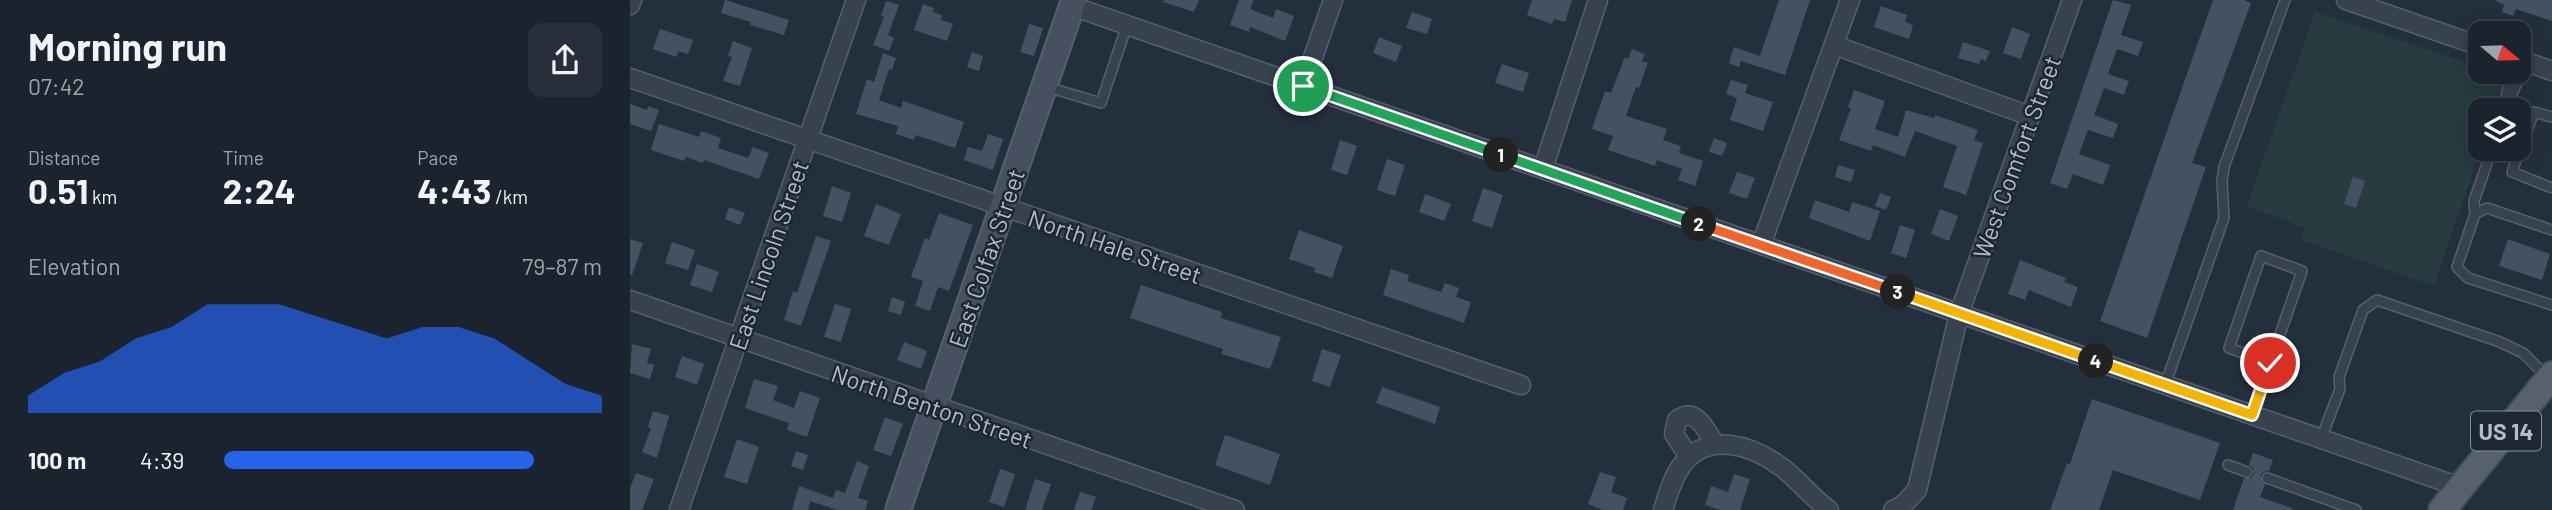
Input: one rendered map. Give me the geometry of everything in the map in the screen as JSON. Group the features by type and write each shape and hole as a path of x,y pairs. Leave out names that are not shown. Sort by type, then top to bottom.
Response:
{"main road":[{"name":"US 14","path":"2442,510 2551,377"}],"street":[{"name":"East Lincoln Street","path":"679,510 856,0"},
{"path":"1303,86 1333,0"},
{"path":"1543,169 1598,0"},
{"path":"1761,245 1850,0"},
{"name":"West Comfort Street","path":"1900,508 1917,490 1959,314 2072,0"},
{"path":"2346,0 2468,42"},
{"path":"1067,2 2460,487"},
{"name":"East Colfax Street","path":"898,510 1046,87 1067,2"},
{"path":"1834,46 2030,116"},
{"path":"2531,64 2552,71"},
{"name":"North Hale Street","path":"630,78 1521,385"},
{"name":"North Benton Street","path":"630,300 1235,510"},
{"path":"1689,457 1674,434 1677,420 1683,416 1691,415 1698,419 1715,444"},
{"path":"1662,510 1675,476 1689,457 1715,444 1749,449 1780,466 1829,510"}],"lane":[{"path":"2165,385 2224,218 2224,167 2285,0"},
{"path":"1046,87 1101,103 1127,25"},
{"path":"2552,117 2534,112 2512,172 2552,188"},
{"path":"2488,161 2474,201 2475,214 2457,267 2468,278 2552,305"},
{"path":"2475,214 2487,208 2552,230"},
{"path":"2252,415 2302,271 2261,256 2229,348 2270,363"},
{"path":"2321,439 2340,388 2339,377 2364,310 2377,300 2500,342 2524,353 2551,377"},
{"path":"2228,465 2247,472"},
{"path":"2267,478 2356,510"}],"green space":[{"path":"2315,12 2468,63 2468,84 2503,84 2498,98 2468,98 2468,161 2477,161 2434,286 2301,240 2305,228 2247,206"}],"building":[{"path":"725,0 789,20 784,35 721,13"},
{"path":"1199,0 1194,12 1163,2"},
{"path":"1239,0 1254,0 1250,9 1273,18 1276,9 1294,16 1285,41 1250,27 1249,32 1230,25"},
{"path":"1532,0 1572,0 1565,22 1554,19 1552,24 1527,15"},
{"path":"1779,0 1810,0 1785,75 1741,61 1739,67 1729,63 1734,47 1760,56"},
{"path":"2113,0 2131,5 2121,35 2143,42 2138,56 2117,49 2108,74 2129,81 2124,95 2104,88 2094,115 2118,124 2113,138 2088,130 2079,154 2110,165 2103,185 2073,174 2067,189 2050,183"},
{"path":"2213,0 2244,0 2251,3 2192,163 2206,167 2147,338 2100,321"},
{"path":"2495,0 2552,0 2552,21 2516,9 2513,16 2502,12 2504,5"},
{"path":"886,1 899,5 888,35 894,38 889,51 873,45 884,17 881,16"},
{"path":"923,4 942,15 941,20 953,24 947,41 914,30"},
{"path":"1881,6 1907,15 1905,22 1913,25 1909,39 1874,27"},
{"path":"1412,12 1432,19 1427,34 1406,28"},
{"path":"1029,24 1043,28 1034,56 1020,52"},
{"path":"2012,27 2030,34 2021,59 2003,53"},
{"path":"660,29 693,40 688,54 678,51 676,57 653,49"},
{"path":"1379,37 1402,46 1396,62 1373,53"},
{"path":"733,41 752,48 740,86 723,81 732,57 728,56"},
{"path":"1963,42 1990,51 1986,61 1981,59 1979,64 1958,58"},
{"path":"1632,49 1645,54 1642,61 1648,63 1626,116 1667,129 1663,140 1681,146 1679,153 1703,161 1695,186 1678,180 1682,169 1657,160 1655,166 1608,150 1613,136 1592,129 1605,91 1611,93 1625,57 1628,59"},
{"path":"972,52 983,56 979,71 967,67"},
{"path":"883,53 896,58 892,70 889,69 879,100 901,108 903,101 964,122 955,148 916,135 914,140 896,134 898,126 856,114 867,79 874,82"},
{"path":"1502,64 1529,73 1523,92 1495,83"},
{"path":"1731,80 1748,85 1745,93 1773,102 1763,131 1730,120 1737,98 1726,94"},
{"path":"1854,90 1885,101 1875,129 1898,137 1906,110 1934,118 1935,115 1978,130 1974,140 1983,143 1966,195 1943,187 1957,146 1915,131 1905,157 1873,145 1871,151 1839,140 1851,108 1848,107"},
{"path":"630,104 647,110 648,106 659,110 651,131 630,124"},
{"path":"659,124 699,137 701,131 721,138 718,148 748,158 753,147 769,153 759,179 704,160 703,163 686,157 684,161 651,150"},
{"path":"988,134 1003,139 993,170 964,160 968,147 982,151"},
{"path":"1714,138 1727,143 1722,156 1709,152"},
{"path":"1340,140 1357,146 1347,175 1331,170"},
{"path":"1387,159 1405,165 1395,196 1377,190"},
{"path":"1838,165 1855,170 1851,182 1835,177"},
{"path":"1737,172 1755,178 1747,199 1729,193"},
{"path":"2353,177 2365,181 2356,208 2344,204"},
{"path":"832,186 851,193 842,222 823,216"},
{"path":"1483,188 1503,195 1492,228 1472,221"},
{"path":"1880,193 1891,197 1886,210 1875,206"},
{"path":"1425,194 1451,204 1444,221 1419,212"},
{"path":"1815,200 1849,212 1852,202 1880,211 1870,241 1809,218"},
{"path":"876,204 901,214 889,245 864,236"},
{"path":"729,207 745,213 740,225 725,219"},
{"path":"1940,209 1958,216 1949,241 1931,234"},
{"path":"939,213 973,225 949,291 938,287 930,311 915,306 923,281 911,277 925,238 929,240"},
{"path":"1900,225 1915,230 1906,258 1891,253"},
{"path":"1299,230 1343,246 1332,278 1314,272 1315,268 1289,259"},
{"path":"816,236 831,241 801,326 784,320 793,291 797,293"},
{"path":"630,239 643,243 632,275 630,275"},
{"path":"2508,239 2550,254 2542,280 2499,266"},
{"path":"672,242 695,250 688,270 665,263"},
{"path":"2020,260 2066,278 2064,282 2078,287 2071,307 2029,290 2025,300 2008,294"},
{"path":"697,264 719,272 712,292 690,285"},
{"path":"1391,269 1409,275 1407,281 1441,292 1445,283 1459,288 1456,297 1471,302 1464,323 1383,295"},
{"path":"1141,285 1222,312 1221,318 1281,337 1270,369 1222,354 1223,349 1130,318"},
{"path":"892,297 905,302 901,315 888,311"},
{"path":"835,304 851,309 841,342 824,337"},
{"path":"904,342 927,351 921,369 897,360"},
{"path":"632,344 651,349 647,363 654,365 650,379 630,373"},
{"path":"1322,349 1341,355 1330,387 1312,381"},
{"path":"682,356 704,364 697,385 675,377"},
{"path":"754,379 778,386 773,400 794,408 800,391 820,398 807,437 787,430 789,423 745,408"},
{"path":"1382,387 1440,407 1435,424 1376,403"},
{"path":"2092,399 2220,443 2200,500 2113,470 2099,510 2050,510 2067,463 2070,464"},
{"path":"653,411 669,416 657,458 642,452 651,428 648,427"},
{"path":"885,417 903,424 891,456 873,450"},
{"path":"1225,435 1280,454 1270,485 1215,465"},
{"path":"737,439 759,447 747,484 724,477"},
{"path":"796,451 808,455 803,470 791,466"},
{"path":"2253,453 2273,460 2269,471 2260,476 2265,485 2260,497 2292,510 2233,510 2244,478 2251,478 2254,474 2249,465"},
{"path":"857,461 869,466 858,498 868,501 865,510 837,510 810,501 808,510 792,510 799,486 833,498 836,490 845,493"},
{"path":"1000,469 1015,474 1004,507 989,502"},
{"path":"1600,472 1616,477 1611,492 1627,498 1623,510 1603,510 1588,504"},
{"path":"636,473 654,479 642,510 630,510 630,488"},
{"path":"1734,474 1750,479 1740,510 1721,510 1705,505 1711,486 1728,492"},
{"path":"1035,479 1051,484 1042,510 1025,510"},
{"path":"1080,492 1096,497 1091,510 1074,510"}],"route":[{"path":"1303,86 2252,415 2270,363"}]}
